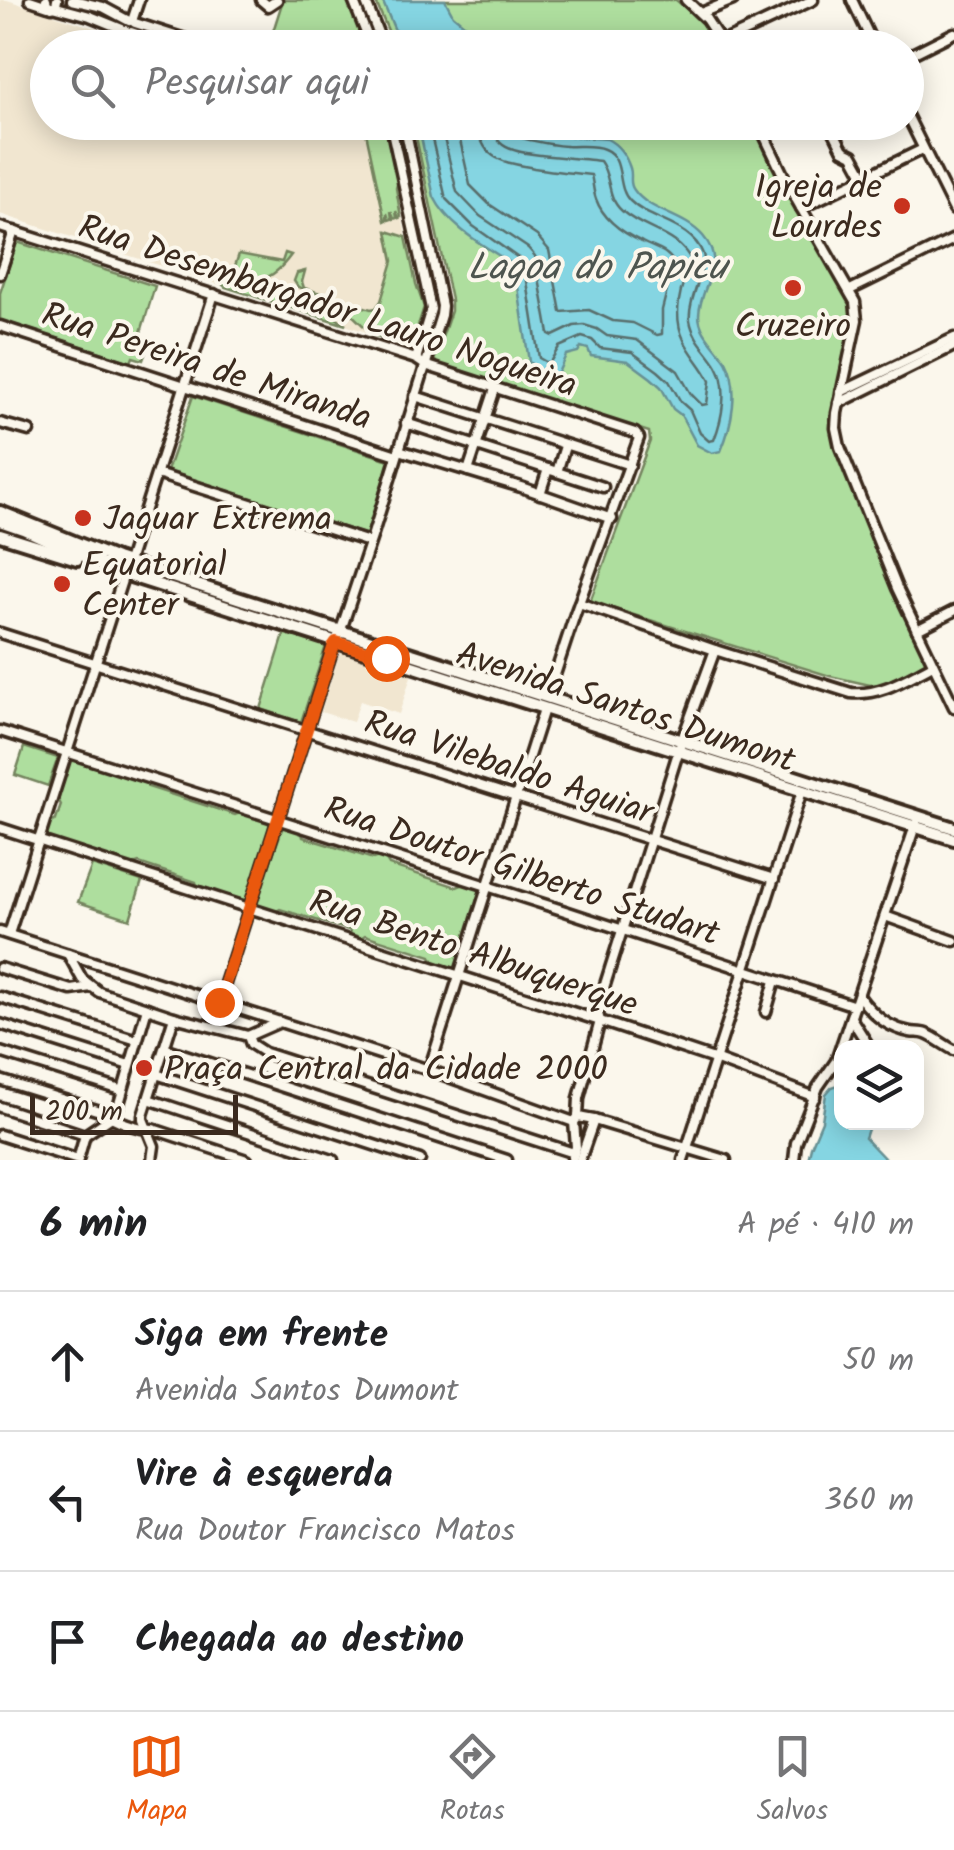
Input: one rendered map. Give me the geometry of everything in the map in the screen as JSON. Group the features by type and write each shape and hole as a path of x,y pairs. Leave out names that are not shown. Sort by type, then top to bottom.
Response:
{"main road":[{"name":"Avenida Santos Dumont","path":"0,512 126,568"},
{"name":"Avenida Santos Dumont","path":"0,522 93,561 126,568 444,670 544,709 680,746 916,822 954,840"},
{"path":"0,535 74,559 93,561"},
{"name":"Avenida Santos Dumont","path":"460,676 548,696 802,790 916,822 954,828"}],"street":[{"path":"30,0 146,30"},
{"path":"72,0 102,8 140,30"},
{"path":"131,26 139,0"},
{"path":"260,0 268,6 276,0"},
{"path":"353,0 365,30"},
{"path":"366,0 377,30"},
{"path":"689,2 702,0"},
{"path":"701,13 720,2 733,0"},
{"path":"753,30 812,0"},
{"path":"852,0 866,30"},
{"path":"689,2 713,30"},
{"path":"924,47 954,33"},
{"path":"394,140 431,309 416,359"},
{"path":"219,1002 442,310 408,140"},
{"path":"768,140 856,307 857,320 836,428 886,561 953,702"},
{"path":"837,140 842,150 853,155 865,177"},
{"path":"919,140 954,210"},
{"path":"801,208 923,148"},
{"path":"1,238 6,229"},
{"path":"0,274 6,229"},
{"name":"Rua Desembargador Lauro Nogueira","path":"6,229 631,431 639,438 630,465"},
{"path":"850,290 954,238"},
{"path":"214,294 40,841 4,933 574,1116 726,1160"},
{"name":"Rua Pereira de Miranda","path":"0,326 612,519"},
{"path":"841,392 954,338"},
{"path":"839,403 954,346"},
{"path":"468,472 496,389"},
{"path":"415,396 630,465 548,696"},
{"path":"0,423 29,431"},
{"path":"406,423 603,487"},
{"path":"540,494 564,446"},
{"path":"157,474 369,542"},
{"path":"579,603 858,694 880,690 933,665"},
{"path":"917,630 954,611"},
{"name":"Rua Vilebaldo Aguiar","path":"0,633 774,879"},
{"path":"575,1158 574,1116 600,1020 598,1010 680,746 715,650"},
{"path":"429,1070 544,709"},
{"name":"Rua Doutor Gilberto Studart","path":"0,730 855,1006"},
{"path":"683,1160 802,790"},
{"path":"794,1160 796,1143 821,1082 836,1061 916,822"},
{"name":"Rua Bento Albuquerque","path":"0,828 600,1020 815,1097"},
{"path":"885,916 954,940"},
{"path":"68,954 90,987 174,1018 248,1036 282,1022"},
{"path":"0,968 72,990 90,987"},
{"path":"766,1012 776,981"},
{"path":"859,996 871,1013 884,1022 931,1036 954,1050"},
{"path":"0,997 137,1040"},
{"path":"0,1135 78,1160 85,1134 116,1114 147,1008"},
{"path":"165,1160 153,1158 154,1146 142,1119 174,1018"},
{"path":"851,1018 865,1040"},
{"path":"0,1024 129,1064"},
{"path":"248,1036 251,1044 265,1053 575,1158"},
{"path":"164,1048 507,1160"},
{"path":"0,1052 122,1090"},
{"path":"156,1074 420,1160"},
{"path":"0,1080 247,1160"},
{"path":"148,1099 334,1160"},
{"path":"0,1108 85,1134"},
{"path":"574,1116 584,1146"},
{"path":"575,1158 594,1120"}],"shaded area":[{"path":"0,0 7,0 101,30 30,30 30,140 388,140 424,307 410,346 0,214"},
{"path":"345,651 412,673 399,714 360,701 353,722 321,712 339,655"}],"green space":[{"path":"283,0 347,0 359,30 273,30"},
{"path":"375,0 676,0 710,30 388,30"},
{"path":"368,140 389,140 398,181 401,217 396,211 394,219 391,211 392,219 387,213 385,221"},
{"path":"417,140 761,140 772,167 849,298 852,328 833,403 833,433 886,575 929,664 870,685 592,602 650,441 649,432 436,364 451,300"},
{"path":"387,231 406,237 424,307 410,346 373,335 343,306 298,287 294,281 297,273 305,271 304,288 376,308 393,261"},
{"path":"17,242 155,286 139,339 149,343 143,360 133,357 131,362 0,320 0,293"},
{"path":"285,253 291,255 270,276 255,279 227,272 233,272 239,254 282,262"},
{"path":"224,278 328,312 346,325 225,287"},
{"path":"193,396 389,460 367,535 167,471"},
{"path":"285,632 326,646 301,722 261,709"},
{"path":"24,747 58,758 48,786 15,775"},
{"path":"74,759 235,815 242,812 269,821 265,850 246,901 197,887 196,882 139,863 130,866 48,838 50,823 56,820 61,805 58,799 70,761"},
{"path":"283,826 302,833 303,837 373,859 378,857 389,865 457,887 464,884 480,889 458,968 434,963 431,956 365,935 359,939 349,930 280,909 275,912 258,907 256,903"},
{"path":"92,865 142,881 130,919 78,902"}],"water":[{"path":"382,0 445,0 453,15 471,30 395,30"},
{"name":"Lagoa do Papicu","path":"422,140 609,140 615,144 624,155 632,187 640,197 695,229 710,246 713,266 700,304 700,322 726,361 733,382 731,418 721,451 712,453 697,445 661,387 628,361 591,356 588,349 581,347 566,355 558,373 546,373 529,362 515,266 449,219 434,197"},
{"path":"832,1087 834,1130 868,1130 865,1138 886,1160 808,1160 822,1121 826,1094"}],"place":[{"name":"Igreja de Lourdes","path":"902,206"},
{"name":"Cruzeiro","path":"793,288"},
{"name":"Jaguar Extrema","path":"83,518"},
{"name":"Equatorial Center","path":"62,584"},
{"name":"Praça Central da Cidade 2000","path":"144,1068"}],"route":[{"path":"219,1002 334,645 336,642 386,658"}]}
